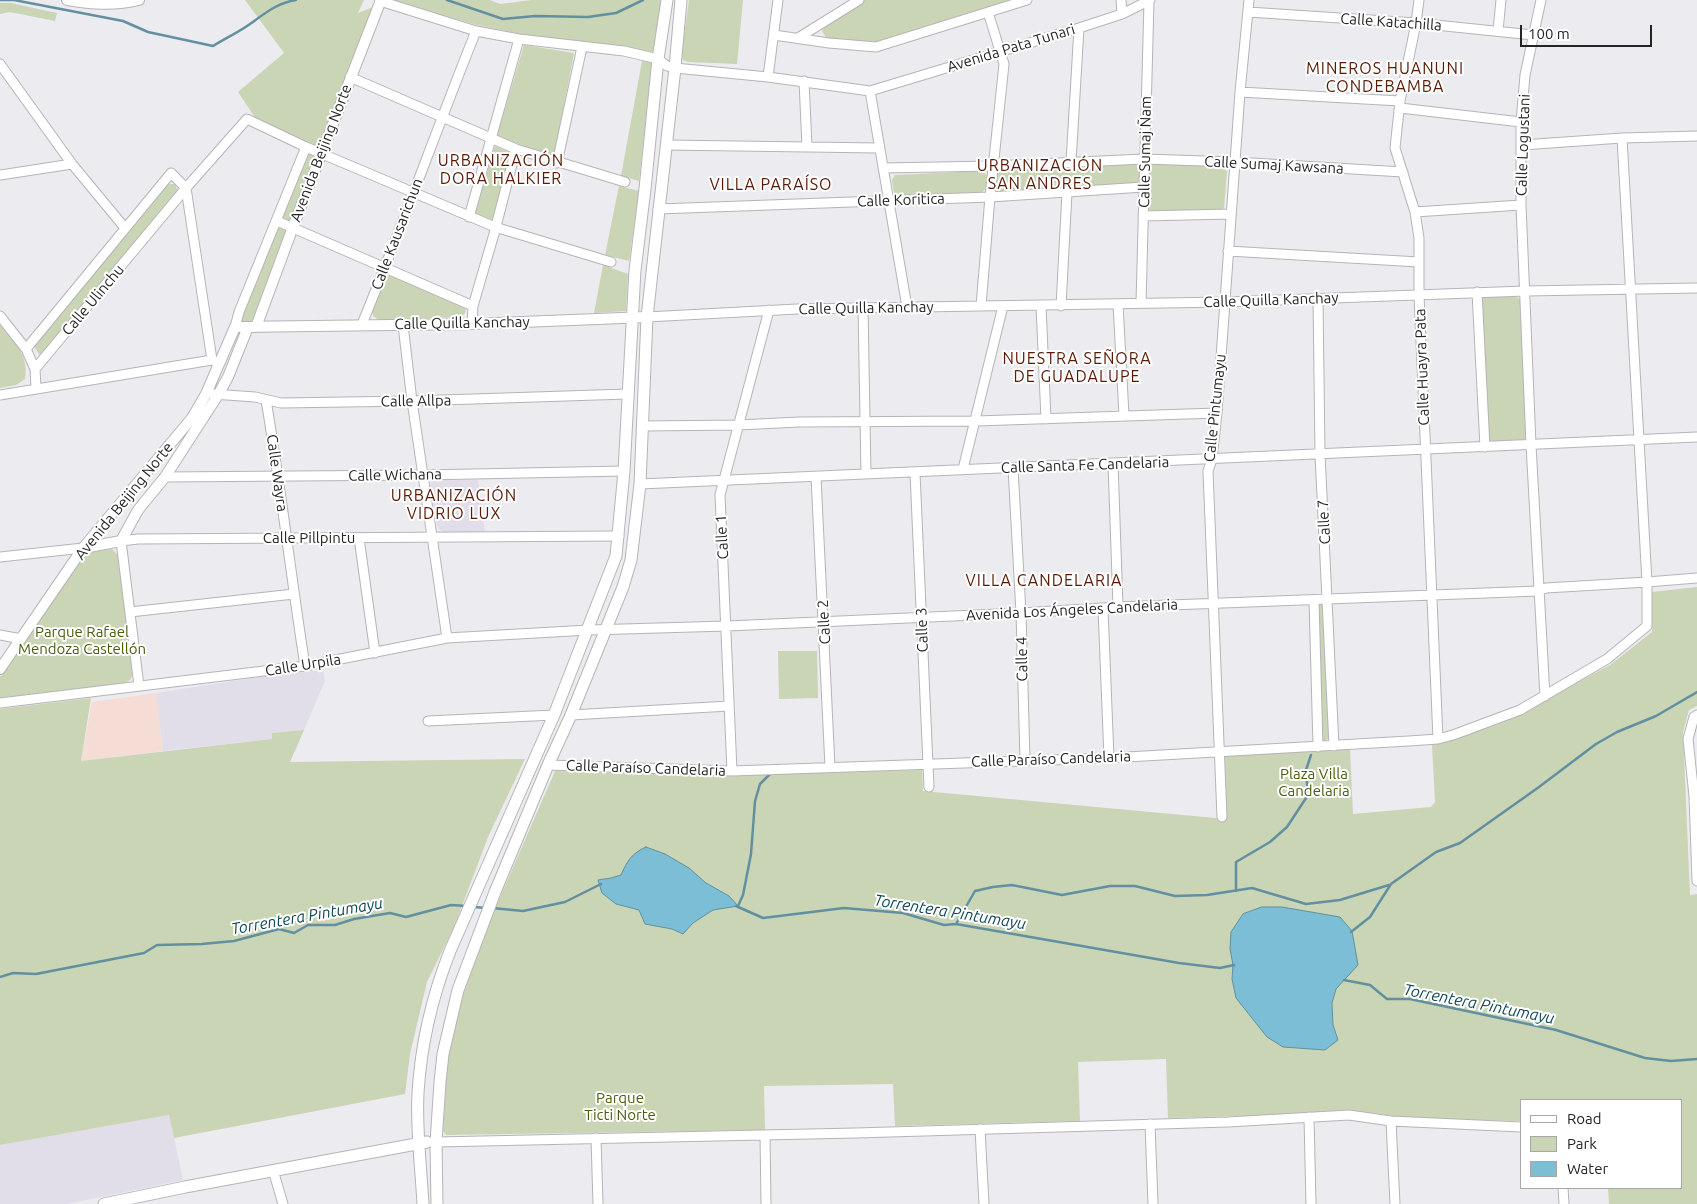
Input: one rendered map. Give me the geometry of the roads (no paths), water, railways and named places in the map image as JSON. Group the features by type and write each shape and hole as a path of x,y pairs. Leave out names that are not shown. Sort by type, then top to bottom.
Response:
{"main road":[{"path":"423,1204 418,1095 422,1054 436,985 554,715 589,630 616,556 624,471 635,270 658,59 667,0"},
{"path":"437,1204 436,1142 440,1082 449,1024 458,990 495,892 571,715 623,587 631,560 640,484 647,317 681,0"},
{"path":"108,1204 273,1170 419,1143 436,1142"}],"street":[{"path":"67,0 96,4 139,0"},
{"path":"768,77 778,0"},
{"path":"798,38 859,0"},
{"path":"774,35 829,43 876,47 1027,0"},
{"path":"1121,0 1122,14"},
{"name":"Calle Pintumayu","path":"1222,817 1208,471 1212,459 1217,413 1240,92 1249,0"},
{"name":"Calle Huayra Pata","path":"1419,0 1400,104 1395,148 1415,212 1419,238 1419,295 1438,739"},
{"path":"1498,31 1501,0"},
{"name":"Calle Logustani","path":"1541,0 1525,75 1521,122 1521,205 1544,696"},
{"path":"380,1 476,31 519,39 624,51 658,59 667,66 675,68 804,81 870,91 907,308"},
{"name":"Avenida Beijing Norte","path":"121,542 138,510 165,477 218,395 252,327 293,227 380,1"},
{"name":"Avenida Pata Tunari","path":"870,91 1079,28 1122,14 1150,1"},
{"name":"Calle Sumaj Ñam","path":"1141,303 1150,1"},
{"path":"982,306 990,197 1004,64 988,12"},
{"name":"Calle Katachilla","path":"1248,12 1416,23 1533,35"},
{"path":"1071,162 1079,28"},
{"name":"Calle Kausarichun","path":"362,324 476,31"},
{"path":"469,217 519,39"},
{"path":"557,163 582,47"},
{"path":"0,64 72,164 124,228"},
{"path":"350,77 516,149 557,163 625,182"},
{"path":"804,81 807,147"},
{"path":"1240,92 1400,104 1521,122"},
{"name":"Calle Ulinchu","path":"34,369 186,188 247,119 306,147"},
{"path":"1522,145 1622,138 1697,136"},
{"path":"1622,138 1647,582"},
{"path":"666,145 879,148"},
{"path":"306,147 495,227 611,262"},
{"name":"Avenida Beijing Norte","path":"0,668 84,548 192,418 206,394 216,362 235,327 239,312 278,221 306,147"},
{"path":"472,324 473,306 516,149"},
{"name":"Calle Sumaj Kawsana","path":"883,168 994,166 1144,159 1235,162 1403,172"},
{"path":"0,174 72,164"},
{"path":"0,396 36,388 216,362 186,188 171,173 26,349"},
{"name":"Calle Koritica","path":"658,209 990,197 1144,187"},
{"path":"1061,306 1067,192"},
{"path":"1415,212 1521,205"},
{"path":"1143,216 1231,214"},
{"path":"278,221 473,306"},
{"path":"1228,251 1419,262"},
{"name":"Calle Quilla Kanchay","path":"252,327 472,324 863,307 1061,306 1225,302 1477,292 1697,288"},
{"path":"1477,292 1485,447"},
{"name":"Calle 7","path":"1318,298 1320,454 1334,746"},
{"path":"1118,304 1124,416"},
{"path":"963,469 1003,306"},
{"path":"1041,306 1046,419"},
{"path":"863,307 866,474"},
{"name":"Calle 1","path":"732,771 720,495 769,310"},
{"path":"0,316 26,349 34,369 36,388"},
{"path":"403,325 412,401 447,638"},
{"path":"235,327 252,327"},
{"name":"Calle Allpa","path":"206,394 255,397 281,403 627,394"},
{"name":"Calle Wayra","path":"266,400 279,476 286,538 306,666"},
{"path":"642,426 798,422 976,421 1217,413"},
{"name":"Calle Santa Fe Candelaria","path":"640,484 1697,438"},
{"path":"1112,463 1118,607"},
{"name":"Calle 4","path":"1013,468 1021,613 1024,760"},
{"name":"Calle Wichana","path":"165,477 624,471"},
{"name":"Calle 3","path":"915,473 929,787"},
{"name":"Calle 2","path":"816,477 830,767"},
{"name":"Calle Pillpintu","path":"0,557 84,548 138,539 619,536"},
{"path":"359,538 375,653"},
{"path":"121,542 140,686"},
{"name":"Avenida Los Ángeles Candelaria","path":"605,630 1327,598 1538,591 1546,588 1697,578"},
{"name":"Calle Paraíso Candelaria","path":"548,765 732,771 1109,758 1438,739 1520,710 1607,659 1647,626 1647,582"},
{"path":"130,612 294,594"},
{"path":"1314,600 1318,747"},
{"path":"1103,608 1109,758"},
{"name":"Calle Urpila","path":"0,703 306,666 447,638 605,630"},
{"path":"0,635 21,638"},
{"path":"571,715 730,706"},
{"path":"428,721 554,715"},
{"path":"1697,715 1694,717 1688,739 1694,796 1697,881"},
{"path":"436,1142 1150,1124 1349,1115 1391,1121 1520,1126"},
{"path":"1309,1117 1311,1204"},
{"path":"1391,1121 1395,1204"},
{"path":"1150,1124 1153,1204"},
{"path":"980,1129 984,1204"},
{"path":"764,1135 766,1204"},
{"path":"596,1138 598,1204"},
{"path":"273,1170 282,1204"},
{"path":"1563,1189 1564,1204"}],"water":[{"path":"646,847 665,854 689,868 706,883 729,896 738,906 713,910 693,923 683,934 672,929 645,924 639,910 616,904 602,893 598,880 621,875 631,858"},
{"path":"1262,907 1282,907 1340,917 1352,931 1358,965 1336,989 1332,1003 1333,1025 1338,1040 1325,1050 1283,1047 1267,1037 1236,998 1232,979 1231,932 1243,914"}],"waterway":[{"path":"0,0 14,0 123,21 148,32 213,46 276,7 296,0"},
{"path":"447,0 503,19 535,16 588,17 616,13 643,0"},
{"path":"1351,932 1370,917 1391,884 1436,852 1460,843 1596,744 1617,732 1656,716 1697,692"},
{"path":"1236,891 1236,862 1270,842 1287,827 1308,795 1306,770 1311,755"},
{"path":"738,906 743,895 751,854 755,801 760,784 770,774"},
{"name":"Torrentera Pintumayu","path":"492,908 523,911 565,902 601,884"},
{"path":"956,924 975,891 1012,885 1062,895 1110,886 1135,886 1175,896 1207,895 1252,888 1306,904 1340,900 1389,885"},
{"name":"Torrentera Pintumayu","path":"0,977 13,973 36,974 144,953 157,945 234,941 279,929 294,933 308,925 335,925 354,919 390,913 406,917 451,905 466,906"},
{"name":"Torrentera Pintumayu","path":"736,906 763,918 844,908 903,913 944,925 956,924 1179,963 1220,968 1234,965"},
{"name":"Torrentera Pintumayu","path":"474,907 486,908"},
{"name":"Torrentera Pintumayu","path":"1344,980 1370,985 1387,999 1410,999 1556,1030 1645,1058 1671,1061 1697,1059"}],"district":[{"name":"MINEROS HUANUNI CONDEBAMBA","path":"1385,78"},
{"name":"URBANIZACIÓN DORA HALKIER","path":"501,170"},
{"name":"URBANIZACIÓN SAN ANDRES","path":"1040,175"},
{"name":"VILLA PARAÍSO","path":"771,185"},
{"name":"NUESTRA SEÑORA DE GUADALUPE","path":"1077,368"},
{"name":"URBANIZACIÓN VIDRIO LUX","path":"454,505"},
{"name":"VILLA CANDELARIA","path":"1044,581"}],"park label":[{"name":"Parque Rafael Mendoza Castellón","path":"82,640"},
{"name":"Plaza Villa Candelaria","path":"1314,782"},
{"name":"Parque Ticti Norte","path":"620,1106"}]}
